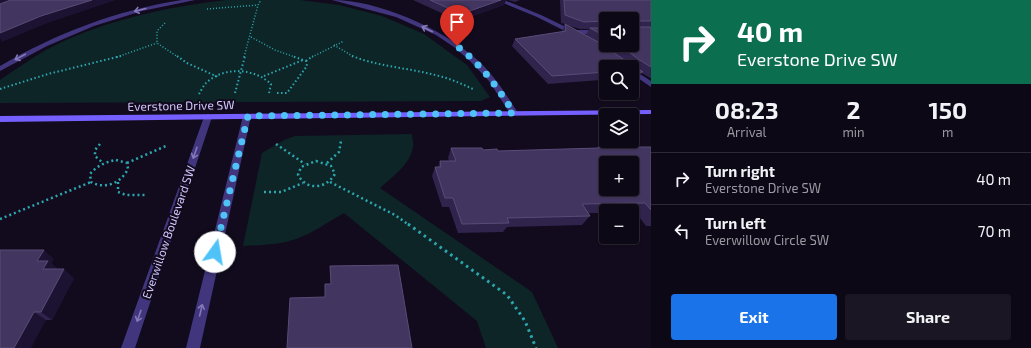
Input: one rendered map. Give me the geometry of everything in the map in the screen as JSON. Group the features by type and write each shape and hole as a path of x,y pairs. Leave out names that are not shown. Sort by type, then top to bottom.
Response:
{"street":[{"path":"0,69 39,47 80,29 143,10 192,0"},
{"path":"335,0 365,6 400,16 439,35 471,57 489,76 514,113"},
{"path":"499,0 539,16 585,40"},
{"path":"572,32 599,32"},
{"path":"639,76 651,85"},
{"name":"Everstone Drive SW","path":"0,119 651,112"},
{"path":"193,348 248,116"},
{"name":"Everwillow Boulevard SW","path":"128,348 208,117"}],"path":[{"path":"234,94 251,37 258,5 261,0"},
{"path":"202,9 258,5"},
{"path":"157,43 157,32 167,21"},
{"path":"251,37 276,50 304,60 307,66 293,87 287,93 277,93"},
{"path":"264,76 304,60 344,41"},
{"path":"157,43 188,63 218,77"},
{"path":"0,89 121,56 144,49 157,43"},
{"path":"334,45 349,56 363,62 450,77 477,91"},
{"path":"199,94 205,84 226,73 241,71 247,71 264,76 271,84 269,93"},
{"path":"327,163 339,152 341,140"},
{"path":"100,144 95,150 95,156 104,163"},
{"path":"276,144 305,164"},
{"path":"127,163 127,174 118,182 98,186 91,182 89,178 90,174 98,166 104,163 116,160 127,163 166,146"},
{"path":"316,161 327,163 334,170 334,174 330,182 325,185 313,187 303,183 298,175 301,167 305,164 316,161"},
{"path":"0,219 91,182"},
{"path":"118,182 118,192 126,195 146,195"},
{"path":"330,182 395,215 506,295 525,321 536,348"},
{"path":"264,192 281,192 295,188 303,183"}],"green space":[{"path":"226,0 300,0 339,5 382,16 424,34 467,65 490,97 481,101 0,103 0,80 40,53 67,40 111,23 157,11"},
{"path":"412,134 413,145 408,159 400,170 380,188 532,292 558,348 486,348 477,321 344,213 314,231 290,241 277,244 243,246 262,153 284,140 295,136"}],"building":[{"path":"11,0 92,0 41,16 0,33 0,4"},
{"path":"430,0 501,0 461,14"},
{"path":"564,0 651,0 651,21 639,21 639,12 599,12 599,21 584,22 565,15"},
{"path":"565,24 599,43 599,52 613,52 625,60 599,60 599,73 552,76 515,39 566,31"},
{"path":"639,27 651,27 651,67 629,52 639,52"},
{"path":"590,28 599,28 599,33"},
{"path":"651,147 651,210 645,203 582,204 590,216 507,218 509,223 462,224 453,198 445,198 435,167 441,167 440,161 456,161 451,148 482,148 483,150 497,149 498,151"},
{"path":"0,250 44,250 37,261 48,261 43,269 64,269 41,312 34,312 14,348 0,348"},
{"path":"398,265 412,348 287,348 290,298 325,297 325,284 331,284 330,266"}],"route":[{"path":"215,252 248,116 514,113 489,76 471,57 457,46"}]}
